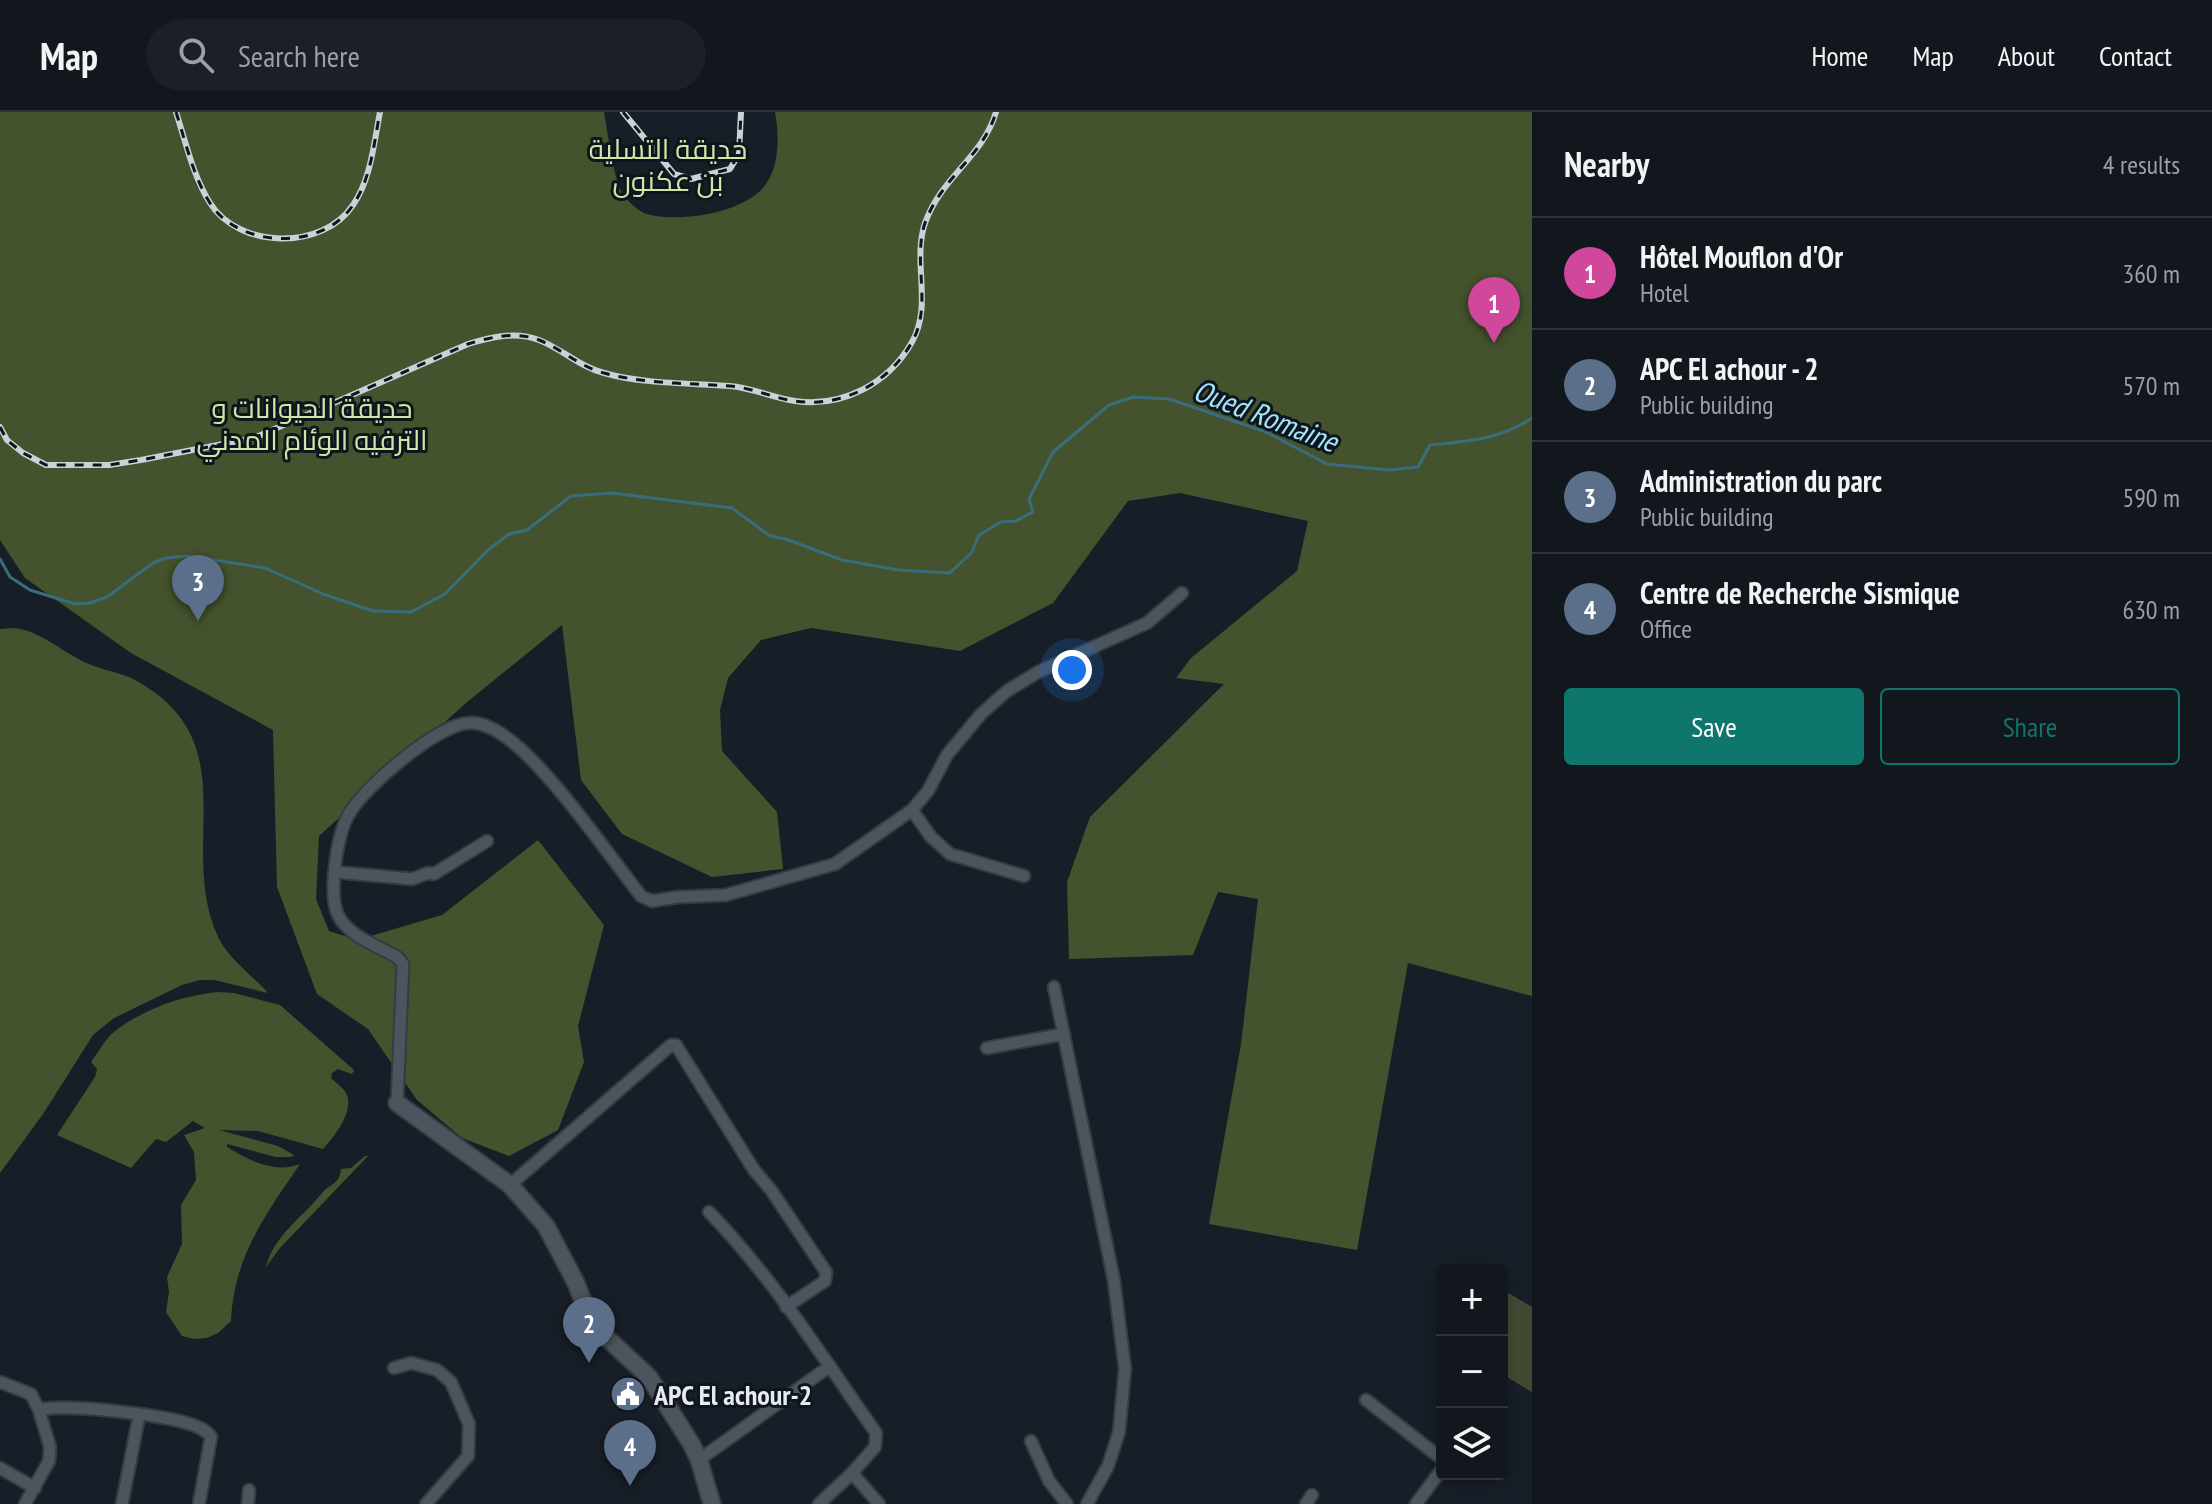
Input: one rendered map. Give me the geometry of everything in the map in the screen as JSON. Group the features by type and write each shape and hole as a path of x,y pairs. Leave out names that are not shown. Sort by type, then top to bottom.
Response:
{"street":[{"path":"712,1504 699,1460 649,1377 592,1324 576,1283 546,1226 510,1185 397,1103 403,964 397,957 347,928 334,900 339,835 349,812 384,773 445,731 468,723 487,726 515,742 542,769 641,896 652,901 726,895 827,867 912,810 928,791 947,755 981,714 1007,691 1040,671 1147,623 1182,593"},
{"path":"912,810 931,837 950,854 1024,876"},
{"path":"336,872 412,879 434,874 487,841"},
{"path":"1054,987 1114,1281 1125,1369 1119,1432 1108,1466 1087,1504"},
{"path":"987,1048 1064,1034"},
{"path":"510,1185 671,1045 676,1045 754,1170 826,1272 825,1281 786,1307"},
{"path":"709,1212 742,1247 876,1433 875,1447 819,1504"},
{"path":"394,1368 411,1363 437,1370 451,1382 469,1424 468,1456 426,1504"},
{"path":"699,1460 830,1366"},
{"path":"0,1382 31,1394 50,1447 49,1461 25,1504"},
{"path":"1366,1400 1436,1454"},
{"path":"39,1410 55,1406 139,1416 192,1424 209,1433 211,1437 199,1504"},
{"path":"122,1504 139,1416"},
{"path":"1031,1441 1049,1481 1067,1504"},
{"path":"0,1468 35,1488"},
{"path":"852,1473 879,1504"},
{"path":"1416,1504 1436,1477"},
{"path":"248,1504 249,1490"}],"green space":[{"name":"حديقة الحيوانات و الترفيه الوئام المدني","path":"0,112 604,112 614,169 623,195 644,213 676,217 728,209 756,194 766,184 774,167 777,149 775,112 1532,112 1532,996 1408,963 1357,1250 1209,1224 1241,1044 1258,899 1218,892 1193,955 1069,959 1067,882 1090,817 1224,684 1176,678 1191,658 1297,571 1308,521 1180,493 1128,501 1053,603 960,651 811,628 761,640 728,678 720,710 722,751 777,812 783,869 712,877 622,834 581,780 562,625 466,703 319,836 316,899 329,931 357,940 442,915 538,840 604,925 578,1026 584,1062 558,1130 509,1156 462,1138 417,1100 368,1029 317,994 277,887 273,730 131,653 25,578 0,540"},
{"path":"14,628 44,638 91,665 137,681 171,706 191,735 201,766 203,869 207,904 224,947 268,993 214,980 200,980 182,985 114,1018 93,1035 43,1114 0,1173 0,629"},
{"path":"217,992 234,993 280,1005 354,1070 352,1074 338,1069 332,1073 331,1078 347,1095 348,1105 341,1126 323,1149 258,1131 219,1130 278,1146 294,1155 276,1157 227,1144 227,1147 253,1161 281,1167 300,1164 264,1219 245,1256 233,1298 231,1321 218,1333 194,1339 182,1336 166,1312 169,1292 167,1277 182,1244 181,1205 196,1180 194,1152 184,1135 205,1128 193,1121 166,1142 156,1139 131,1168 57,1135 95,1077 97,1069 91,1062 112,1034 138,1016 163,1005"},
{"path":"368,1156 279,1249 266,1267 275,1245 323,1192 337,1181 341,1169 351,1168"},
{"path":"1508,1293 1532,1307 1532,1392 1508,1378"}],"waterway":[{"name":"Oued Romaine","path":"0,559 10,577 30,590 75,604 107,597 153,563 188,556 265,568 323,594 373,611 411,612 445,594 488,550 509,534 527,530 571,496 612,493 732,508 770,536 842,560 898,570 950,573 972,552 979,535 1001,522 1016,521 1033,512 1029,499 1053,452 1109,405 1133,397 1169,399 1266,432 1327,464 1389,470 1418,467 1430,445 1496,435 1532,418"}],"railway":[{"path":"176,112 194,171 210,203 223,218 240,229 260,236 281,238 302,237 322,231 339,220 353,205 368,172 380,112"},
{"path":"623,112 674,174 691,179 730,169 739,154 741,112"},
{"path":"0,427 7,440 46,465 109,465 141,460 254,438 468,344 512,335 539,340 587,367 619,377 738,387 795,401 813,402 847,396 878,381 891,370 912,342 921,313 920,253 925,223 941,192 982,142 996,112"}],"place":[{"name":"Hôtel Mouflon d'Or","path":"1494,343"},
{"name":"Administration du parc","path":"198,621"},
{"name":"APC El achour - 2","path":"589,1363"},
{"name":"APC El achour-2","path":"628,1394"},
{"name":"Centre de Recherche Sismique","path":"630,1486"}],"park label":[{"name":"حديقة التسلية بن عكنون","path":"668,164"}]}
